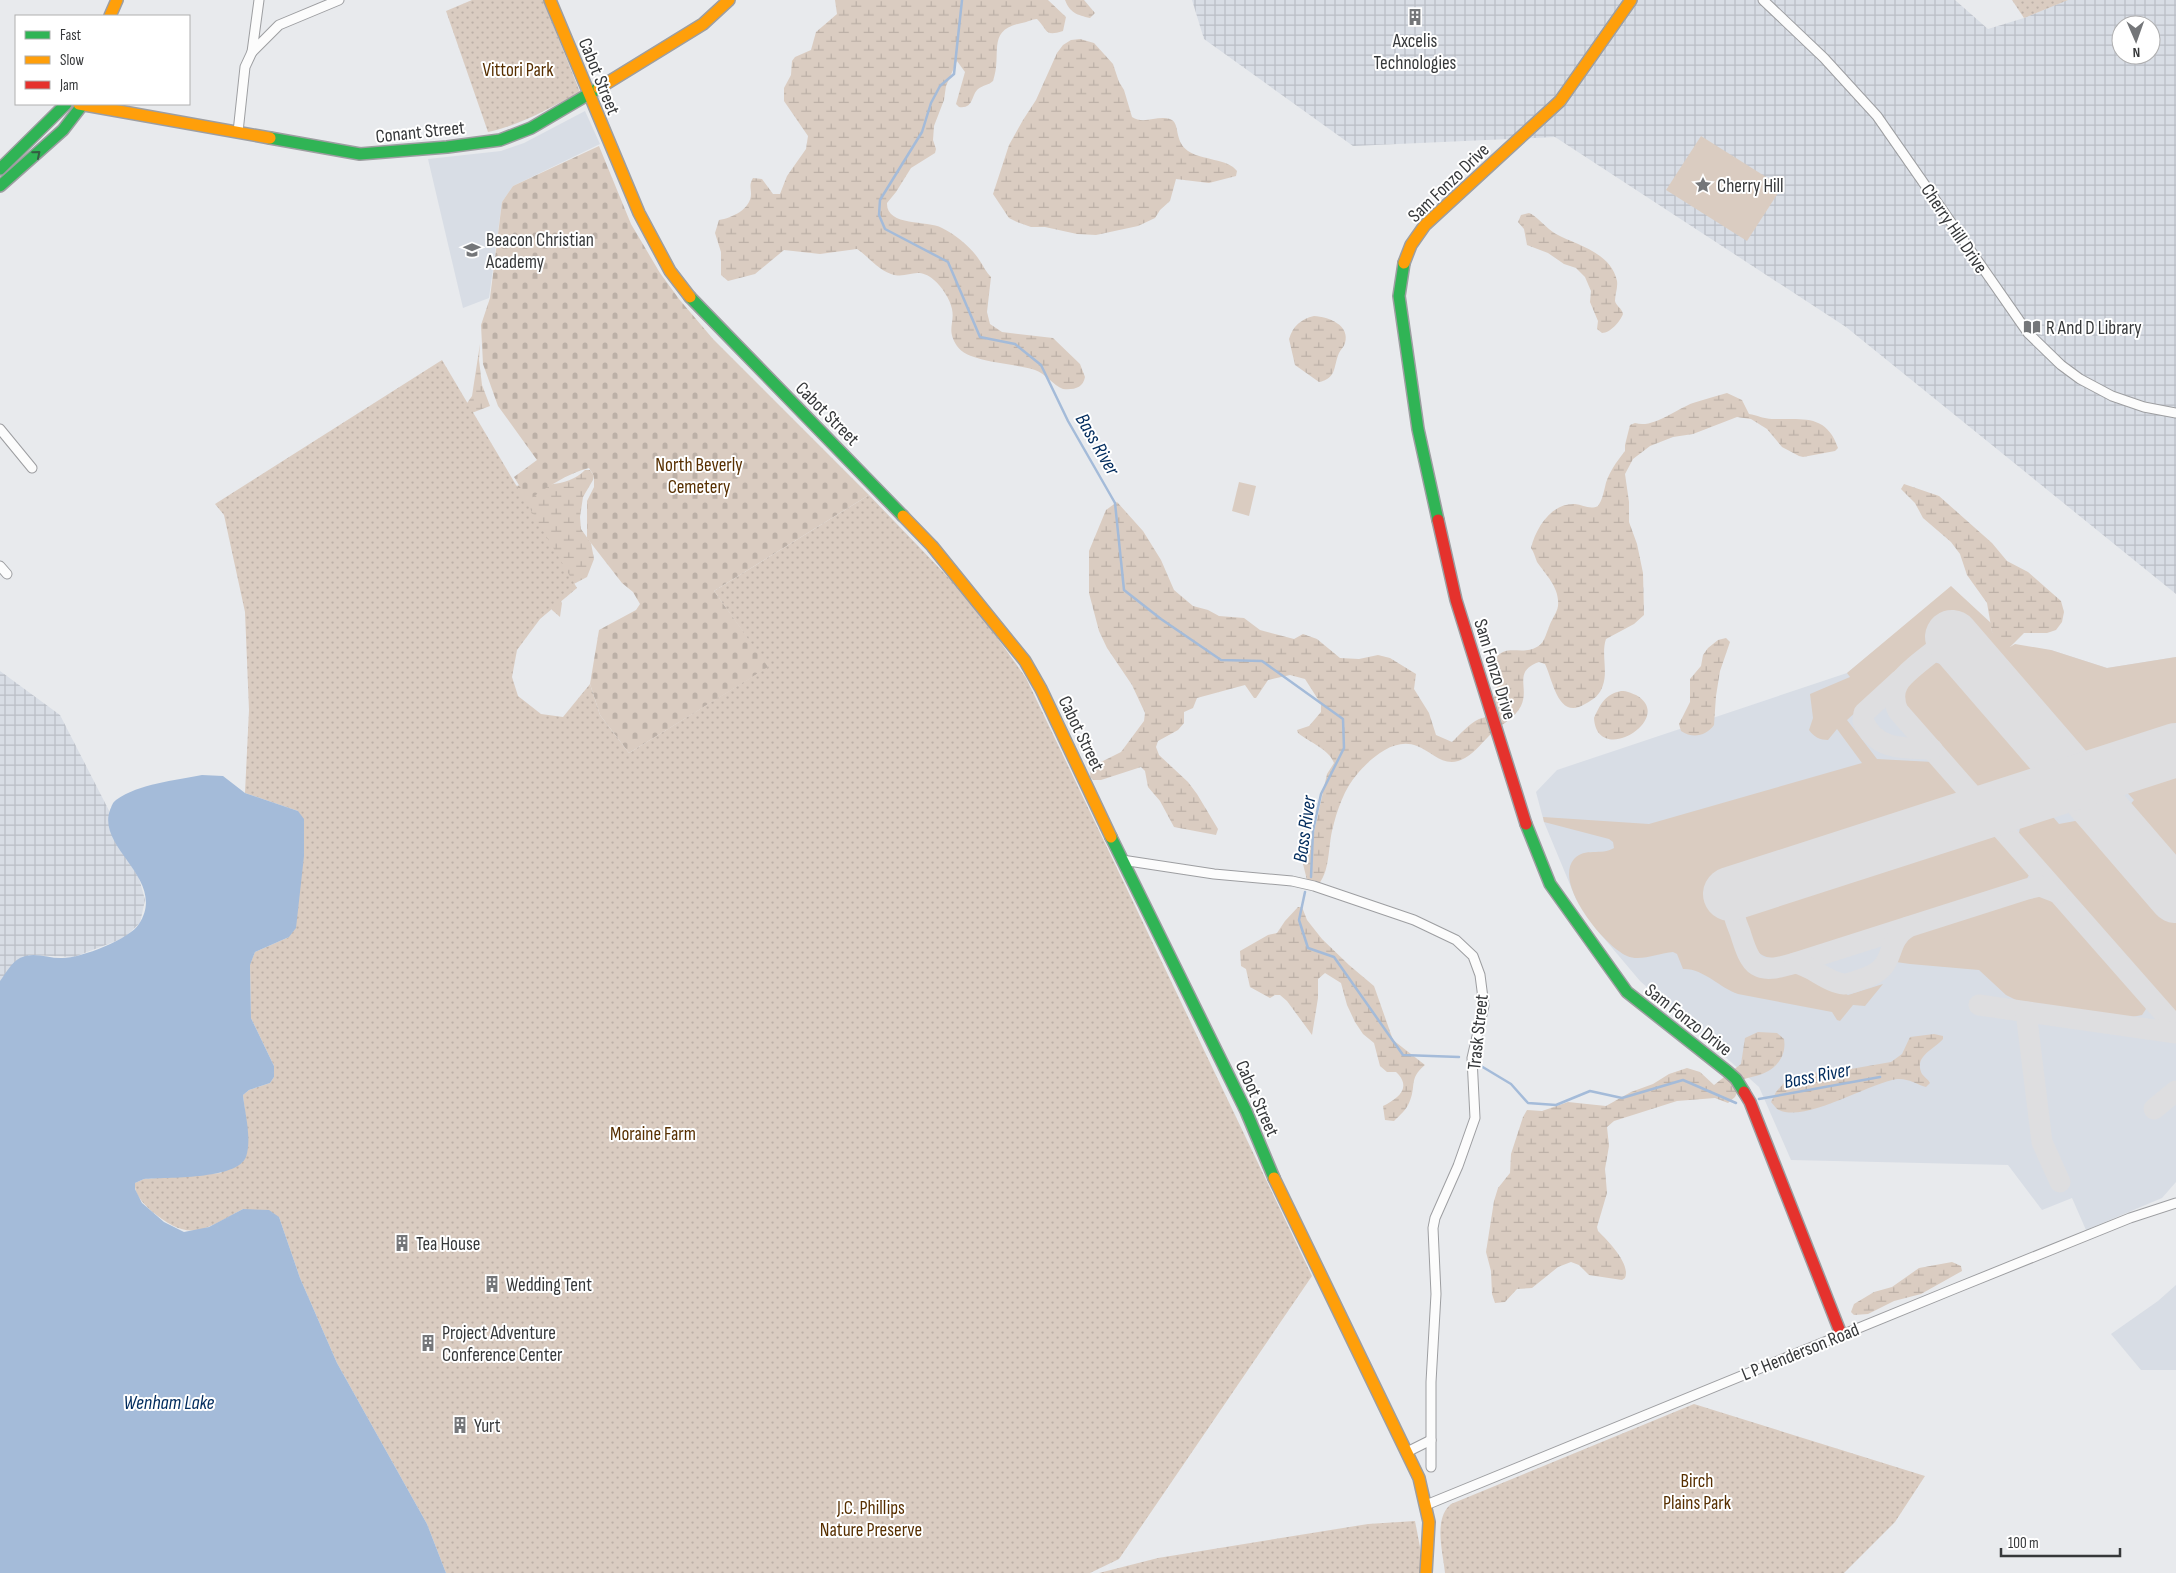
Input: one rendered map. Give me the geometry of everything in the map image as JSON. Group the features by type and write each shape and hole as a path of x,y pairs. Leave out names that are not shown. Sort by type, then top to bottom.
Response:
{"main road":[{"path":"110,15 117,0"},
{"path":"117,15 122,0"},
{"name":"Cabot Street","path":"550,0 646,227 670,271 696,305 909,521 1005,635 1041,689 1122,860 1185,984 1246,1111 1275,1181 1419,1478 1426,1505 1429,1550 1426,1573"},
{"name":"Conant Street","path":"87,105 360,154 441,148 513,136 531,128 694,31 729,0"},
{"name":"Sam Fonzo Drive","path":"1631,0 1560,102 1431,219 1411,245 1402,270 1399,296 1418,429 1456,600 1532,843 1550,884 1627,992 1736,1079 1750,1102 1841,1334"},
{"path":"0,169 65,105"},
{"path":"0,186 63,130 80,105"}],"street":[{"path":"238,132 245,67 252,52 258,0"},
{"path":"252,52 279,25 339,0"},
{"name":"Cherry Hill Drive","path":"1763,0 1824,58 1878,116 2028,333 2061,365 2087,383 2109,394 2144,407 2176,414"},
{"path":"0,429 32,468"},
{"path":"0,566 7,574"},
{"name":"Trask Street","path":"1122,860 1214,874 1292,881 1314,886 1414,920 1456,940 1473,956 1480,975 1484,1000 1472,1058 1474,1118 1458,1166 1433,1228 1436,1294 1431,1382 1431,1467"},
{"name":"L P Henderson Road","path":"1426,1505 1841,1334 2130,1218 2176,1203"},
{"path":"1407,1452 1431,1440"}],"shaded area":[{"path":"1192,0 1955,0 1988,29 2024,18 2067,0 2176,0 2176,594 1846,327 1555,137 1353,146 1204,39"},
{"name":"Beacon Christian Academy","path":"585,111 600,144 513,186 502,202 489,298 463,308 428,159 501,151 524,143"},
{"path":"1946,592 2021,656 2051,650 2107,668 2176,657 2176,1182 2162,1198 2086,1230 2072,1198 2042,1210 2008,1165 1791,1160 1759,1087 1640,981 1597,930 1576,899 1544,822 1536,792 1557,770 1847,673"},
{"path":"0,671 60,715 121,834 131,865 139,878 145,900 140,923 124,938 74,957 29,955 0,983"},
{"path":"2176,1285 2176,1370 2141,1370 2111,1334 2158,1301"}],"green space":[{"name":"Vittori Park","path":"472,0 543,0 580,92 524,120 488,132 446,11"},
{"path":"835,0 1048,0 1066,17 1063,31 1057,33 1049,33 1037,19 1011,26 1003,31 997,44 996,71 993,81 978,89 970,104 964,107 959,107 956,104 965,72 957,61 946,86 944,100 934,126 933,140 936,149 935,153 911,168 887,203 888,211 893,216 908,222 942,228 953,234 968,247 977,256 991,277 987,312 990,324 1002,332 1053,338 1080,364 1085,377 1080,386 1074,389 1063,389 1035,370 981,359 963,352 957,346 952,335 953,314 951,305 945,293 934,280 917,273 891,274 881,269 857,249 820,254 784,250 755,274 728,281 721,275 721,252 715,233 719,220 735,215 748,204 753,178 762,179 773,194 780,194 787,176 806,149 808,136 784,101 784,88 791,75 792,61 795,57 811,50 816,32 837,14"},
{"path":"1065,0 1084,0 1095,13 1090,18 1078,14 1069,8"},
{"path":"2012,0 2068,0 2024,18"},
{"path":"1080,39 1094,43 1113,64 1124,90 1132,117 1141,120 1170,119 1175,124 1183,147 1194,154 1228,164 1237,171 1236,176 1209,183 1176,179 1170,201 1160,210 1155,218 1138,226 1096,235 1077,234 1045,227 1031,227 1009,218 993,194 1009,145 1036,100 1057,53 1063,45 1071,40"},
{"path":"1701,136 1782,187 1747,241 1666,190"},
{"name":"North Beverly Cemetery","path":"599,146 631,224 660,273 679,299 713,339 869,495 714,591 769,667 629,753 600,715 590,684 599,630 636,610 640,604 633,592 622,583 587,538 587,501 594,487 594,476 589,468 565,477 528,500 514,477 537,460 498,406 483,364 481,325 490,298 502,202 513,186"},
{"path":"1529,213 1556,234 1592,251 1608,263 1617,281 1615,301 1623,314 1617,324 1611,329 1602,333 1597,329 1598,321 1590,302 1591,291 1585,277 1576,268 1564,264 1548,253 1527,245 1524,229 1518,222 1521,215"},
{"path":"1314,316 1326,318 1337,323 1344,331 1346,337 1332,375 1319,382 1295,365 1289,339 1298,324"},
{"path":"480,344 479,360 482,385 490,406 456,419 472,396"},
{"name":"Moraine Farm","path":"442,360 577,588 540,619 517,650 512,677 518,696 541,714 563,717 590,684 600,715 629,753 768,667 714,591 869,495 971,601 1026,678 1312,1276 1119,1559 1090,1573 446,1573 427,1524 337,1363 300,1278 279,1217 243,1209 205,1228 185,1230 163,1220 141,1201 137,1194 135,1183 144,1179 221,1173 248,1138 243,1095 249,1090 270,1083 274,1077 274,1066 251,1018 250,964 255,952 289,937 298,811 245,793 249,710 245,612 224,515 215,504"},
{"path":"1727,393 1742,400 1749,414 1769,419 1803,419 1820,424 1833,437 1838,448 1835,451 1803,457 1799,456 1782,447 1767,429 1751,419 1737,417 1693,434 1673,437 1650,446 1633,459 1625,474 1629,502 1629,522 1637,544 1643,573 1644,615 1634,624 1606,639 1604,650 1605,674 1602,688 1598,694 1576,708 1568,707 1558,696 1545,664 1539,662 1526,670 1521,706 1512,718 1493,732 1465,758 1458,761 1445,761 1417,746 1409,744 1400,744 1384,750 1358,773 1345,793 1332,831 1324,874 1317,886 1308,884 1303,864 1312,841 1327,774 1334,763 1328,754 1298,733 1297,730 1309,726 1321,712 1321,704 1305,679 1290,675 1268,680 1256,698 1254,698 1245,685 1197,698 1193,708 1184,712 1184,723 1178,730 1158,741 1156,747 1159,755 1188,782 1197,794 1218,829 1216,835 1174,827 1160,801 1148,787 1145,771 1141,767 1101,780 1093,780 1090,777 1091,767 1121,752 1144,721 1145,713 1132,685 1107,648 1099,631 1089,593 1089,551 1106,510 1117,502 1143,531 1161,560 1174,590 1193,606 1208,610 1219,616 1244,618 1260,630 1294,639 1303,634 1317,639 1340,658 1359,659 1378,655 1390,658 1416,674 1414,689 1429,713 1436,735 1452,742 1465,729 1487,716 1496,689 1497,680 1493,666 1499,654 1506,651 1533,649 1540,645 1556,611 1558,606 1557,593 1537,562 1531,548 1533,540 1546,518 1552,512 1566,505 1575,504 1592,508 1598,506 1610,473 1625,451 1630,425 1657,421 1693,403"},
{"path":"585,470 590,470 594,476 583,497 580,517 581,529 591,543 594,559 587,577 570,586 560,599 562,603 560,617 552,610 544,597 512,486 560,483 578,476"},
{"path":"1239,482 1256,486 1249,516 1232,511"},
{"path":"1904,484 1939,496 1992,543 2007,561 2028,572 2061,601 2064,612 2062,622 2056,630 2047,633 2024,633 2010,647 2001,645 1992,632 1987,603 1967,575 1960,554 1951,542 1923,518 1915,503 1901,489"},
{"path":"1951,586 1991,623 1992,632 2010,647 2015,644 2051,650 2107,668 2176,657 2176,731 2095,757 2084,757 2076,754 1957,620 1847,720 1877,759 1933,762 1956,786 1957,793 1952,801 1717,877 1732,931 1752,968 1765,974 1796,970 1807,971 1819,976 1848,995 1883,984 1865,1006 1853,1005 1840,1021 1837,1020 1832,1012 1738,994 1698,972 1683,969 1677,954 1673,952 1644,958 1632,958 1617,950 1606,940 1584,913 1575,898 1570,883 1569,870 1578,855 1609,850 1614,848 1613,842 1609,839 1544,822 1543,817 1649,824 1862,763 1837,729 1828,740 1817,738 1809,730 1813,718 1810,694 1850,677 1847,673"},
{"path":"1726,638 1730,642 1720,671 1714,725 1703,734 1690,735 1681,731 1679,724 1690,702 1690,679 1701,666 1703,655 1708,648 1718,640"},
{"path":"1934,662 1950,667 2036,765 2038,770 2034,774 2028,778 1993,790 1980,791 1970,784 1905,708 1903,702 1904,688 1907,684 1929,663"},
{"path":"1621,691 1636,695 1646,705 1647,715 1642,726 1632,734 1619,739 1608,739 1598,732 1594,718 1607,697"},
{"path":"2176,770 2176,868 2129,814 2129,806 2134,800 2122,787"},
{"path":"2048,811 2059,824 2075,821 2086,822 2176,923 2176,1017 2024,846 2019,833 2022,823 2029,818"},
{"path":"1990,831 2007,844 2024,864 2029,875 2025,882 1792,956 1774,958 1764,956 1758,952 1749,939 1746,931 1746,915 1750,908 1757,903 1954,840"},
{"path":"2042,896 2051,899 2065,910 2143,1000 2146,1009 2142,1015 2132,1017 2018,1001 2006,995 1979,970 1910,964 1892,960 1899,942 1907,934 2017,898"},
{"path":"1298,907 1302,907 1307,920 1322,939 1374,986 1393,1040 1425,1065 1416,1074 1408,1106 1394,1121 1385,1120 1383,1106 1398,1096 1403,1088 1403,1083 1396,1072 1387,1072 1380,1066 1374,1043 1363,1034 1355,1022 1347,1005 1341,983 1325,973 1318,979 1318,998 1312,1035 1287,1001 1280,995 1270,998 1250,987 1246,969 1241,966 1240,951 1268,935 1277,933"},
{"path":"1758,1032 1777,1033 1784,1039 1782,1057 1775,1066 1765,1073 1743,1080 1735,1097 1728,1103 1715,1098 1677,1101 1614,1121 1607,1127 1609,1146 1605,1169 1607,1193 1597,1227 1598,1231 1622,1260 1626,1272 1625,1278 1622,1280 1589,1275 1579,1265 1571,1262 1558,1267 1532,1288 1517,1289 1505,1302 1495,1303 1492,1294 1491,1271 1486,1252 1494,1201 1498,1188 1510,1173 1511,1154 1527,1110 1542,1111 1568,1102 1606,1106 1631,1092 1653,1084 1669,1074 1687,1068 1700,1072 1714,1085 1741,1064 1745,1038"},
{"path":"1934,1034 1943,1036 1943,1039 1920,1062 1922,1074 1930,1083 1926,1087 1908,1080 1897,1079 1821,1107 1791,1113 1779,1110 1771,1102 1776,1092 1788,1078 1891,1062 1902,1054 1910,1037"},
{"path":"1952,1262 1961,1266 1962,1271 1921,1294 1894,1301 1868,1314 1854,1315 1851,1312 1854,1304 1874,1292 1892,1287 1919,1268"},
{"name":"Birch Plains Park","path":"1694,1404 1925,1476 1895,1522 1844,1573 1445,1573 1440,1536 1442,1518 1445,1510 1451,1504"},
{"path":"1415,1521 1422,1573 1099,1573 1158,1558 1368,1524"}],"water":[{"name":"Wenham Lake","path":"202,775 223,776 245,793 298,811 304,819 304,856 296,928 289,937 255,952 250,965 251,1018 274,1066 274,1077 270,1083 249,1090 243,1095 248,1150 246,1157 240,1164 216,1174 144,1179 135,1183 135,1189 142,1203 164,1222 184,1232 209,1227 243,1209 269,1210 279,1217 300,1278 337,1363 427,1524 446,1573 0,1573 0,981 14,963 25,956 35,955 61,958 80,955 115,942 134,930 139,924 146,908 145,893 139,878 113,838 108,824 112,805 125,794 146,786"}],"waterway":[{"name":"Bass River","path":"962,0 954,74 940,86 931,103 922,132 880,200 879,215 885,229 948,262 980,337 1015,344 1041,365 1068,421 1115,503 1124,590 1161,619 1221,660 1262,661 1343,719 1344,748 1321,794 1313,831 1311,877"},
{"name":"Bass River","path":"1305,892 1299,920 1308,948 1334,957 1403,1055 1459,1057"},
{"name":"Bass River","path":"1481,1066 1511,1084 1528,1103 1556,1105 1590,1091 1622,1098 1683,1080 1736,1103"},
{"name":"Bass River","path":"1759,1099 1880,1077"}],"taxiway":[{"path":"1952,637 1915,666 1898,684 1895,694 1898,711 2176,1027"},
{"path":"1900,680 1864,713 1863,721 1869,731 1884,743 1902,748 1932,749"},
{"path":"2003,830 2001,822 2003,815 2012,803"},
{"path":"1744,889 1734,902 1736,921 1752,961 1763,968 1782,967 2027,889 2040,886 2058,893"},
{"path":"1795,963 1808,967 1838,983 1853,982 1874,974 1882,968 1895,941 1908,927"},
{"path":"1979,1005 2176,1033"},
{"path":"2026,1012 2042,1142 2060,1182"},
{"path":"2154,1109 2176,1091"}],"runway":[{"path":"1952,637 2176,896"},
{"path":"1730,894 2176,750"}],"traffic: fast":[{"path":"270,138 360,154 447,147 500,140 531,128 599,88"},
{"path":"0,169 65,105"},
{"path":"0,186 63,130 82,105"},
{"path":"1404,263 1399,296 1418,429 1438,520"},
{"path":"690,297 903,516"},
{"path":"1526,824 1550,884 1627,992 1727,1071 1736,1079 1744,1092"},
{"path":"1111,837 1246,1111 1274,1178"}],"traffic: slow":[{"path":"110,15 117,0"},
{"path":"550,0 639,213 670,271 690,297"},
{"path":"599,88 703,24 729,0"},
{"path":"1404,263 1411,245 1425,225 1560,101 1631,0"},
{"path":"85,105 270,138"},
{"path":"903,516 932,546 1025,661 1041,689 1111,837"},
{"path":"1274,1178 1419,1478 1429,1522 1426,1573"}],"traffic: jam":[{"path":"1438,520 1456,600 1526,824"},
{"path":"1744,1092 1750,1102 1841,1334"}],"place":[{"name":"Axcelis Technologies","path":"1415,17"},
{"name":"Cherry Hill","path":"1703,185"},
{"name":"Beacon Christian Academy","path":"472,250"},
{"name":"R And D Library","path":"2032,327"},
{"name":"Tea House","path":"402,1243"},
{"name":"Wedding Tent","path":"492,1284"},
{"name":"Project Adventure Conference Center","path":"428,1343"},
{"name":"Yurt","path":"460,1425"}],"park label":[{"name":"J.C. Phillips Nature Preserve","path":"871,1518"}]}
